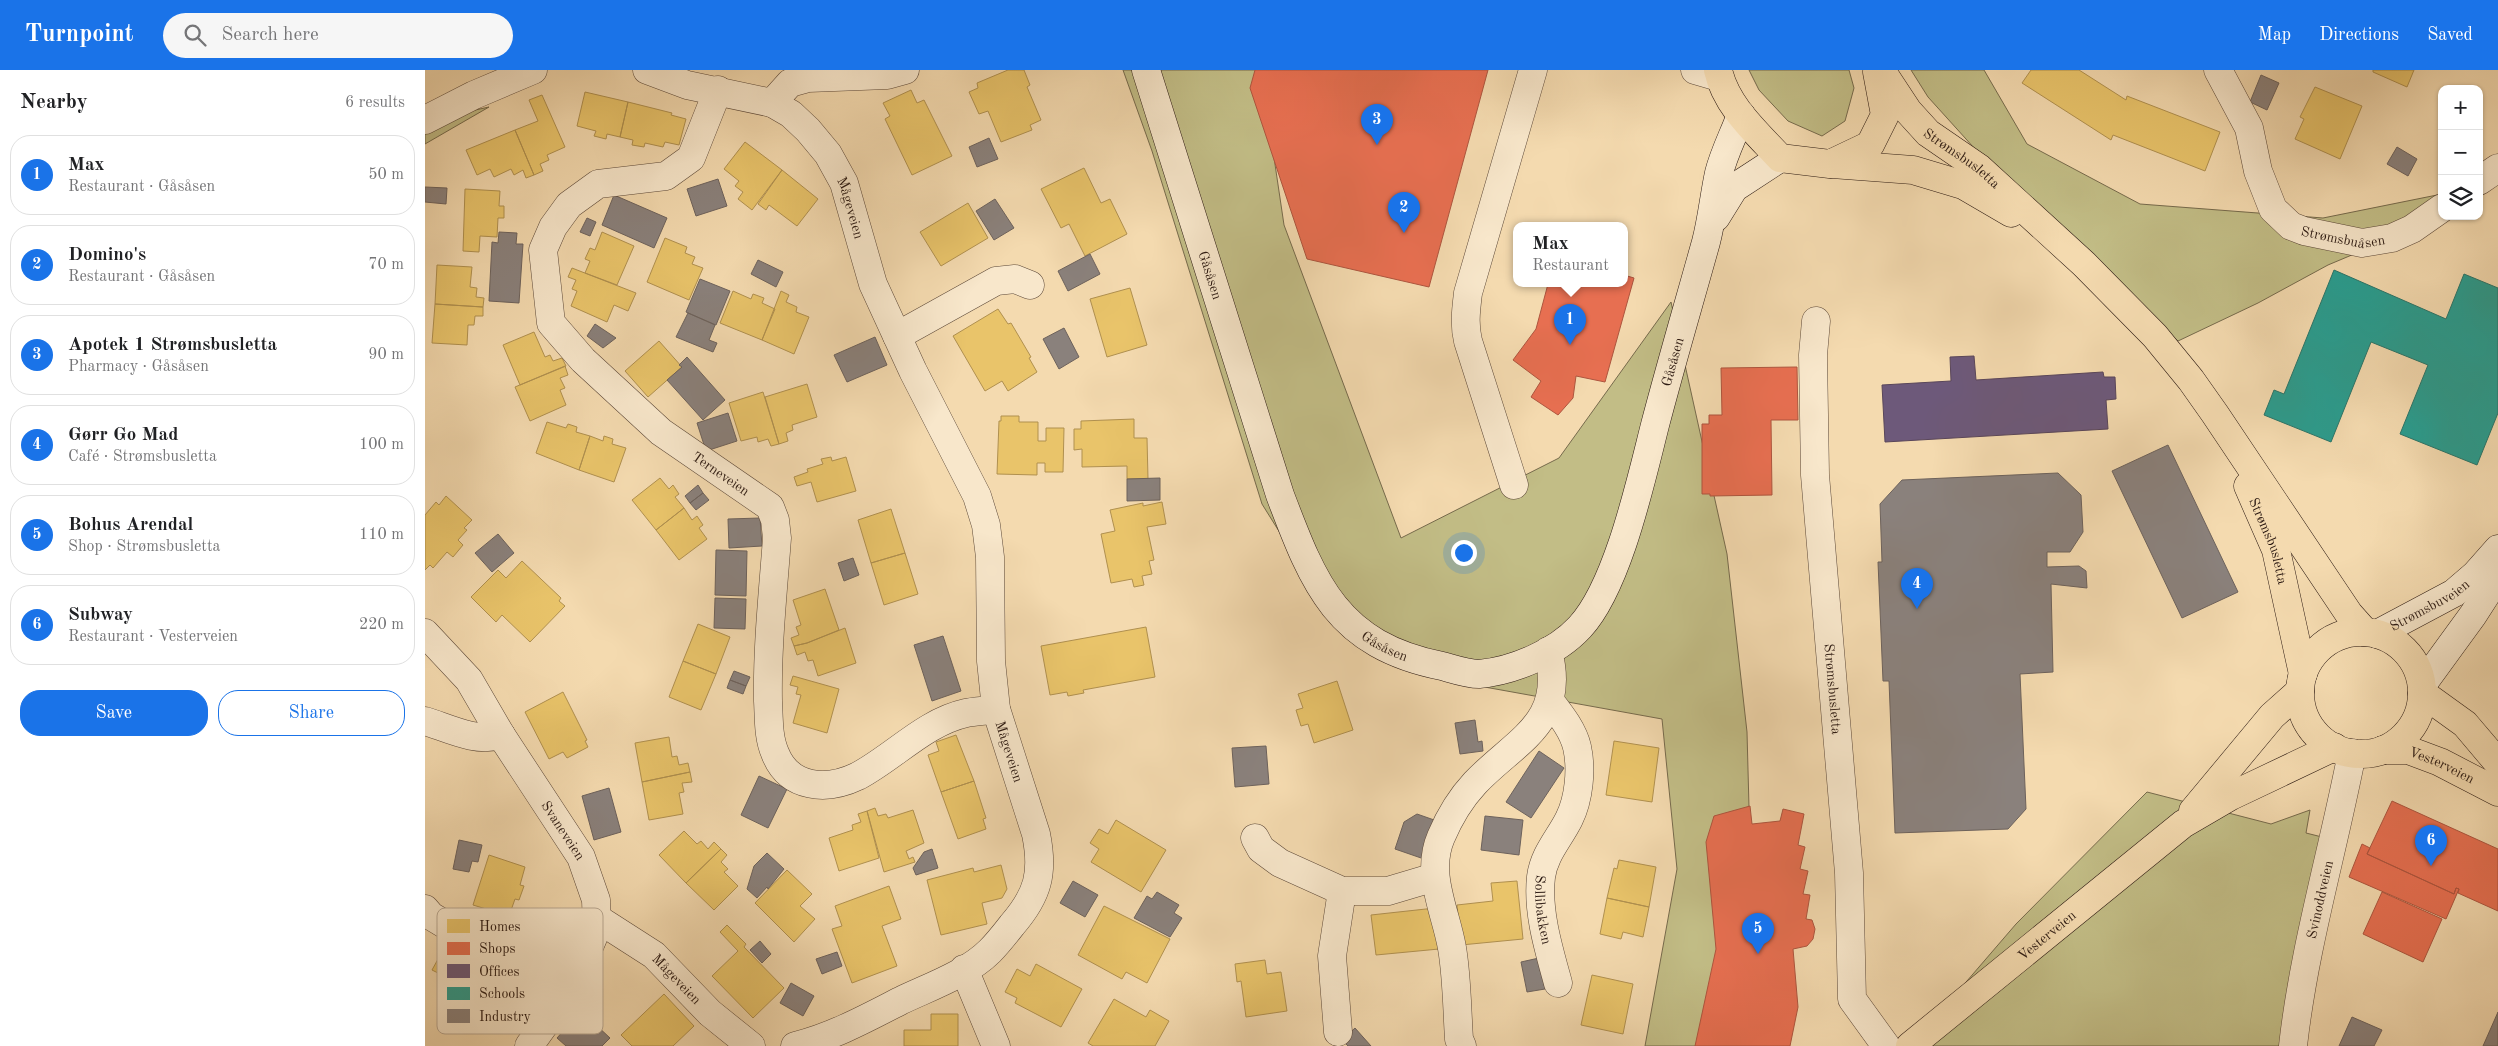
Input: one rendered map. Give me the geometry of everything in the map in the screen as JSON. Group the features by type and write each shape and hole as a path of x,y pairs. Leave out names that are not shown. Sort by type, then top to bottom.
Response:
{"main road":[{"path":"1830,164 1870,145 1885,115 1877,70"},
{"name":"Strømsbusletta","path":"1881,70 1908,111 1928,133 1979,168 2053,238 2084,264 2155,336 2215,414 2349,614 2371,633"},
{"path":"1711,72 1741,115 1780,158"},
{"name":"Strømsbusletta","path":"1780,158 1913,170 1963,185 2053,238"},
{"name":"Strømsbusletta","path":"2215,414 2276,550 2301,682"},
{"path":"2371,633 2394,641 2407,653 2417,668 2422,689 2419,711 2411,727 2399,741 2383,750 2368,753 2343,750 2319,738 2308,724 2302,708 2301,682 2312,656 2326,642 2345,634 2371,633"},
{"name":"Vesterveien","path":"2183,824 2301,682"},
{"path":"2422,689 2465,724 2498,763"},
{"name":"Vesterveien","path":"1910,1046 2183,824 2231,796 2343,750"},
{"name":"Vesterveien","path":"2383,750 2408,750 2440,762 2498,792"}],"street":[{"path":"425,120 474,95 533,70"},
{"name":"Mågeveien","path":"647,70 687,85 718,90 772,103 803,125 829,154 844,183 873,284 977,496 986,525 990,557 991,661 996,709 1040,854 1039,875 1035,892 1023,912 989,952 964,969 852,1026 795,1046"},
{"path":"772,103 790,84 808,78 887,75 905,70"},
{"name":"Gåsåsen","path":"1146,70 1280,495 1302,554 1333,607 1358,632 1385,647 1432,664 1477,674 1527,663 1548,651 1579,628 1591,613 1621,547 1640,485 1673,356 1710,226 1720,171 1741,115"},
{"path":"1515,485 1465,328 1468,293 1533,70"},
{"name":"Strømsbuåsen","path":"2218,70 2249,128 2258,171 2273,209 2291,226 2304,231 2362,243 2392,238 2412,229 2438,211"},
{"name":"Terneveien","path":"718,90 691,158 666,176 598,184 569,205 553,227 543,250 551,323 583,360 661,432 770,507 775,520 777,538 768,683 769,730 775,754 784,768 799,782 813,785 835,785 858,775 932,727 964,714 996,709"},
{"name":"Gåsåsen","path":"1710,226 1734,188 1780,158"},
{"path":"2483,178 2498,168"},
{"path":"897,336 996,281 1015,279 1030,285"},
{"name":"Strømsbusletta","path":"1816,320 1813,355 1815,475 1849,873 1852,999 1886,1046"},
{"name":"Strømsbuveien","path":"2422,689 2491,582 2498,550"},
{"name":"Strømsbuveien","path":"2371,633 2454,593 2491,582"},
{"name":"Svaneveien","path":"425,632 469,680 501,734 581,857 596,900 596,908"},
{"path":"1463,1046 1459,1039 1452,949 1435,878 1434,860 1440,839 1455,809 1474,784 1500,758 1525,740 1542,719 1550,700 1551,662 1548,651"},
{"name":"Sollibakken","path":"1550,700 1564,719 1577,747 1579,775 1575,805 1546,857 1541,878 1541,900 1547,943 1558,983"},
{"path":"425,721 475,737 490,738 501,734"},
{"name":"Svinoddveien","path":"2293,1046 2343,750"},
{"path":"1255,838 1261,849 1281,863 1342,890 1388,891 1435,878"},
{"path":"1338,1032 1331,956 1342,890"},
{"path":"425,910 437,920"},
{"name":"Mågeveien","path":"603,922 654,955 711,1013 751,1046"},
{"path":"964,969 996,1046"},
{"name":"Svaneveien","path":"529,1046 538,1034"}],"shaded area":[{"path":"1123,70 1261,70 1284,225 1401,538 1559,458 1671,302 1727,554 1747,732 1752,920 1742,1046 1645,1046 1677,869 1662,719 1479,686 1338,626 1262,504 1152,151"},
{"path":"1749,70 1849,70 1854,88 1845,121 1822,136 1788,121 1759,90"},
{"path":"1911,70 1984,70 2027,144 2140,204 2323,218 2438,195 2438,207 2385,241 2328,265 2258,303 2178,341 2051,233 1928,97"},
{"path":"489,107 425,144 425,121"},
{"path":"2147,792 2271,824 2310,810 2306,833 2326,838 2303,1046 1911,1046 2016,924"}],"building: Homes":[{"path":"1008,70 1024,70 1030,85 1027,87 1041,120 1030,125 1032,130 1001,142 988,111 979,114 969,92 978,88 977,83"},
{"path":"2031,70 2079,70 2126,100 2127,96 2220,132 2205,171 2113,135 2111,140 2022,83"},
{"path":"2373,70 2414,70 2407,87 2373,72"},
{"path":"2315,87 2362,106 2340,159 2295,139 2304,119 2300,117"},
{"path":"911,90 917,103 924,100 952,156 912,175 885,119 890,116 883,103"},
{"path":"585,92 628,102 620,137 607,134 606,139 594,136 596,131 577,126"},
{"path":"542,95 565,147 547,155 549,160 540,164 543,171 534,175 515,130 538,121 529,100"},
{"path":"628,102 672,113 671,115 686,119 679,145 665,142 663,147 645,143 644,147 632,145 633,140 620,137"},
{"path":"515,130 534,175 526,178 523,170 514,175 511,169 494,177 490,169 477,175 466,150"},
{"path":"745,142 782,170 752,210 738,199 743,192 735,186 739,181 724,169"},
{"path":"1084,168 1101,203 1110,199 1127,234 1085,256 1069,224 1061,228 1041,189"},
{"path":"782,170 818,199 797,226 769,205 766,210 758,204"},
{"path":"465,189 500,191 499,206 504,206 504,218 498,218 497,237 480,236 479,252 463,251"},
{"path":"968,203 988,238 941,266 920,232"},
{"path":"602,232 634,246 617,285 585,273 590,261 585,259 590,248 595,250"},
{"path":"665,238 687,247 685,253 695,257 692,264 703,268 689,300 647,282"},
{"path":"437,265 472,267 470,287 477,288 476,297 484,298 483,307 435,304"},
{"path":"572,268 636,293 628,311 614,305 607,322 571,306 577,291 572,289 576,280 568,277"},
{"path":"1130,288 1147,345 1107,357 1090,299"},
{"path":"733,291 751,299 753,294 764,298 762,303 775,309 762,340 720,323"},
{"path":"781,291 789,295 786,302 797,307 796,312 809,317 794,354 762,340"},
{"path":"435,304 483,307 483,316 475,316 474,325 468,325 467,345 432,343"},
{"path":"998,309 1008,324 1011,323 1031,357 1029,358 1037,372 1008,391 1002,381 985,391 953,336"},
{"path":"534,332 545,357 550,355 553,361 562,358 566,366 520,385 503,345"},
{"path":"659,341 682,367 648,397 625,371"},
{"path":"565,366 568,375 560,378 565,388 560,390 566,405 530,421 515,387"},
{"path":"807,384 817,417 792,425 793,430 786,433 788,441 779,444 765,397"},
{"path":"763,392 779,444 771,446 768,439 758,442 757,437 741,441 729,403"},
{"path":"1001,416 1019,416 1019,422 1038,422 1038,441 1046,441 1046,428 1064,428 1063,472 1045,472 1045,463 1037,463 1037,475 997,474 999,421 1001,421"},
{"path":"1134,419 1134,438 1147,438 1148,479 1127,479 1127,466 1082,467 1082,449 1074,450 1074,429 1081,429 1081,421"},
{"path":"547,422 566,428 568,424 577,427 576,432 590,436 579,470 536,453"},
{"path":"590,436 603,441 604,436 613,439 612,444 626,448 614,482 579,470"},
{"path":"831,457 832,461 846,457 856,491 817,502 811,482 797,486 794,477 808,472 807,469 823,464 821,459"},
{"path":"660,478 669,489 673,485 679,494 675,497 684,508 656,530 632,500"},
{"path":"446,496 472,520 464,528 467,530 458,540 463,545 453,557 447,552 433,568 430,565 425,570 425,515 436,502 439,505"},
{"path":"1162,502 1166,524 1147,527 1154,560 1149,561 1152,574 1142,576 1144,585 1134,587 1132,579 1111,583 1101,534 1115,531 1110,510 1143,503 1143,506"},
{"path":"684,508 692,520 697,516 703,525 699,528 707,539 679,560 656,530"},
{"path":"891,509 905,553 871,563 858,520"},
{"path":"905,553 918,594 884,605 871,563"},
{"path":"522,561 561,598 559,601 565,606 530,642 502,615 496,622 471,597 498,570 506,578"},
{"path":"825,589 839,630 807,643 794,646 791,638 799,635 796,627 801,625 793,600"},
{"path":"698,624 730,637 716,674 683,661"},
{"path":"1146,627 1155,677 1083,690 1084,693 1068,696 1067,692 1050,695 1041,646"},
{"path":"845,628 856,663 818,676 813,660 808,661 805,652 797,655 794,646"},
{"path":"683,661 716,674 701,710 669,697"},
{"path":"793,676 839,689 827,733 793,723 801,695 796,694 798,687 790,685"},
{"path":"1337,681 1353,730 1314,743 1308,724 1301,726 1296,710 1303,708 1298,694"},
{"path":"563,692 587,740 585,741 588,747 567,758 563,752 549,759 525,712"},
{"path":"956,735 974,781 941,792 928,755 939,751 936,742"},
{"path":"669,737 672,757 677,756 679,765 688,763 690,772 642,782 635,743"},
{"path":"1614,741 1659,748 1652,802 1606,795"},
{"path":"690,772 692,782 682,783 684,792 679,793 683,814 649,820 642,782"},
{"path":"974,781 986,818 983,819 986,829 958,839 941,792"},
{"path":"875,808 878,816 886,814 888,818 913,810 924,843 906,851 909,859 913,857 915,862 884,872 867,811"},
{"path":"867,811 879,858 839,871 829,838 853,830 852,825 861,822 858,814"},
{"path":"1116,820 1166,850 1141,892 1091,862 1099,849 1090,843 1099,829 1108,834"},
{"path":"684,831 697,844 701,841 708,849 714,842 721,849 686,883 659,855"},
{"path":"721,849 727,855 721,862 728,869 724,872 738,886 714,910 686,883"},
{"path":"489,855 525,867 520,885 524,886 519,900 515,899 512,908 483,908 473,905"},
{"path":"1619,860 1656,867 1649,907 1607,898 1614,868 1617,869"},
{"path":"1001,865 1007,889 1002,898 982,903 987,924 941,935 927,880 973,868 974,872"},
{"path":"787,870 812,894 800,906 815,919 794,942 755,903"},
{"path":"1517,881 1523,939 1461,945 1457,905 1493,901 1491,883"},
{"path":"889,886 901,919 882,926 897,966 852,983 832,929 842,926 835,906"},
{"path":"1607,898 1649,907 1643,937 1623,932 1621,939 1600,934"},
{"path":"1104,906 1170,939 1147,983 1126,972 1122,979 1078,955"},
{"path":"1435,908 1439,949 1376,955 1371,915"},
{"path":"727,925 746,944 744,947 784,988 753,1018 712,976 738,951 720,932"},
{"path":"1265,960 1267,974 1281,972 1287,1011 1246,1017 1241,981 1237,982 1235,964"},
{"path":"437,961 437,972 432,970"},
{"path":"1036,964 1082,989 1061,1027 1015,1003 1017,998 1005,992 1017,969 1030,976"},
{"path":"1592,975 1633,984 1623,1034 1581,1025"},
{"path":"664,994 694,1026 673,1046 632,1046 621,1035"},
{"path":"1114,999 1146,1017 1150,1010 1169,1021 1155,1046 1093,1046 1088,1043"},
{"path":"931,1014 958,1014 958,1046 904,1046 904,1030 931,1030"}],"building: Shops":[{"path":"1255,70 1488,70 1429,287 1307,259 1250,88"},
{"path":"1628,276 1634,278 1605,382 1576,376 1573,398 1558,415 1531,397 1541,381 1513,360 1536,329 1547,287 1628,287"},
{"path":"1797,367 1798,420 1771,420 1772,495 1710,496 1710,494 1702,494 1702,424 1709,424 1709,415 1722,415 1721,368"},
{"path":"2392,801 2498,849 2498,911 2458,893 2459,889 2456,888 2454,894 2367,854"},
{"path":"1750,806 1752,824 1780,821 1783,809 1804,814 1798,845 1805,847 1800,869 1808,871 1803,894 1810,895 1806,919 1812,920 1815,929 1813,939 1807,946 1793,949 1798,1007 1790,1046 1695,1046 1716,949 1706,842 1714,816"},
{"path":"2362,844 2370,848 2367,854 2454,894 2456,888 2459,889 2446,919 2349,877"},
{"path":"2382,892 2442,919 2423,962 2363,934"}],"building: Offices":[{"path":"1974,356 1976,380 2103,372 2104,377 2115,377 2116,399 2106,400 2108,429 1885,442 1882,385 1951,381 1950,357"}],"building: Schools":[{"path":"2334,270 2446,319 2464,274 2498,288 2498,413 2477,465 2400,434 2428,365 2371,342 2331,442 2264,415 2274,390 2284,394"}],"building: Industry":[{"path":"2261,75 2279,83 2267,110 2250,102"},
{"path":"989,138 998,159 977,167 969,147"},
{"path":"2397,147 2417,159 2408,176 2387,164"},
{"path":"718,179 727,206 696,216 687,189"},
{"path":"425,187 447,188 446,204 425,202"},
{"path":"614,195 667,218 654,248 602,225"},
{"path":"995,199 1014,228 994,240 976,211"},
{"path":"587,218 596,222 590,236 580,232"},
{"path":"499,232 517,233 516,244 523,244 519,303 489,301 492,242 498,243"},
{"path":"1090,254 1100,274 1068,291 1058,271"},
{"path":"758,260 783,272 776,287 751,274"},
{"path":"700,279 730,291 716,325 686,312"},
{"path":"688,313 715,325 709,340 717,343 713,352 676,337"},
{"path":"595,324 616,338 603,348 587,336"},
{"path":"1064,328 1079,357 1059,369 1043,339"},
{"path":"875,337 887,365 847,382 834,355"},
{"path":"687,357 725,400 703,420 667,380 682,367 679,365"},
{"path":"728,413 737,441 706,451 697,423"},
{"path":"2168,445 2238,592 2182,618 2112,471"},
{"path":"2058,473 2081,495 2083,532 2070,552 2047,552 2047,567 2079,566 2086,571 2087,588 2051,584 2053,672 2020,674 2026,809 2008,829 1895,833 1889,681 1883,681 1878,562 1882,562 1880,504 1902,480"},
{"path":"1160,478 1160,500 1127,501 1127,479"},
{"path":"698,485 703,493 690,503 685,496"},
{"path":"703,493 709,500 696,510 690,503"},
{"path":"760,518 762,546 729,548 728,519"},
{"path":"498,534 514,553 492,572 475,553"},
{"path":"716,550 747,551 746,596 715,595"},
{"path":"853,558 859,575 844,581 838,563"},
{"path":"715,598 746,599 745,629 714,628"},
{"path":"943,636 961,691 932,701 914,645"},
{"path":"734,671 750,677 746,686 730,680"},
{"path":"730,680 746,686 743,694 727,688"},
{"path":"1475,720 1478,742 1482,741 1483,751 1460,754 1455,723"},
{"path":"1266,746 1269,784 1235,787 1232,748"},
{"path":"1539,751 1564,768 1531,818 1506,802"},
{"path":"759,776 787,789 768,828 741,815"},
{"path":"609,788 621,832 594,840 582,796"},
{"path":"1417,814 1437,821 1424,859 1395,849 1404,822"},
{"path":"1485,816 1523,820 1519,855 1481,850"},
{"path":"459,840 482,845 478,862 472,861 469,872 453,869"},
{"path":"932,849 938,868 916,875 913,868 924,852"},
{"path":"767,853 784,869 768,889 767,887 757,898 747,889 754,866"},
{"path":"1073,881 1098,895 1085,917 1060,903"},
{"path":"1157,892 1179,905 1174,913 1182,918 1170,937 1134,918 1147,896 1152,899"},
{"path":"760,941 771,954 762,963 750,950"},
{"path":"837,952 842,966 822,974 816,959"},
{"path":"1539,958 1545,989 1527,992 1521,962"},
{"path":"791,983 814,996 803,1016 780,1003"},
{"path":"2498,1012 2498,1046 2483,1046"},
{"path":"2352,1017 2382,1030 2374,1046 2339,1046"},
{"path":"1355,1028 1371,1046 1348,1046 1342,1040"},
{"path":"603,1031 610,1038 602,1046 566,1046 557,1038 561,1034 603,1034"}],"place":[{"name":"Apotek 1 Strømsbusletta","path":"1377,145"},
{"name":"Domino's","path":"1404,233"},
{"name":"Max","path":"1570,345"},
{"name":"Gørr Go Mad","path":"1917,609"},
{"name":"Subway","path":"2431,866"},
{"name":"Bohus Arendal","path":"1758,954"}]}
